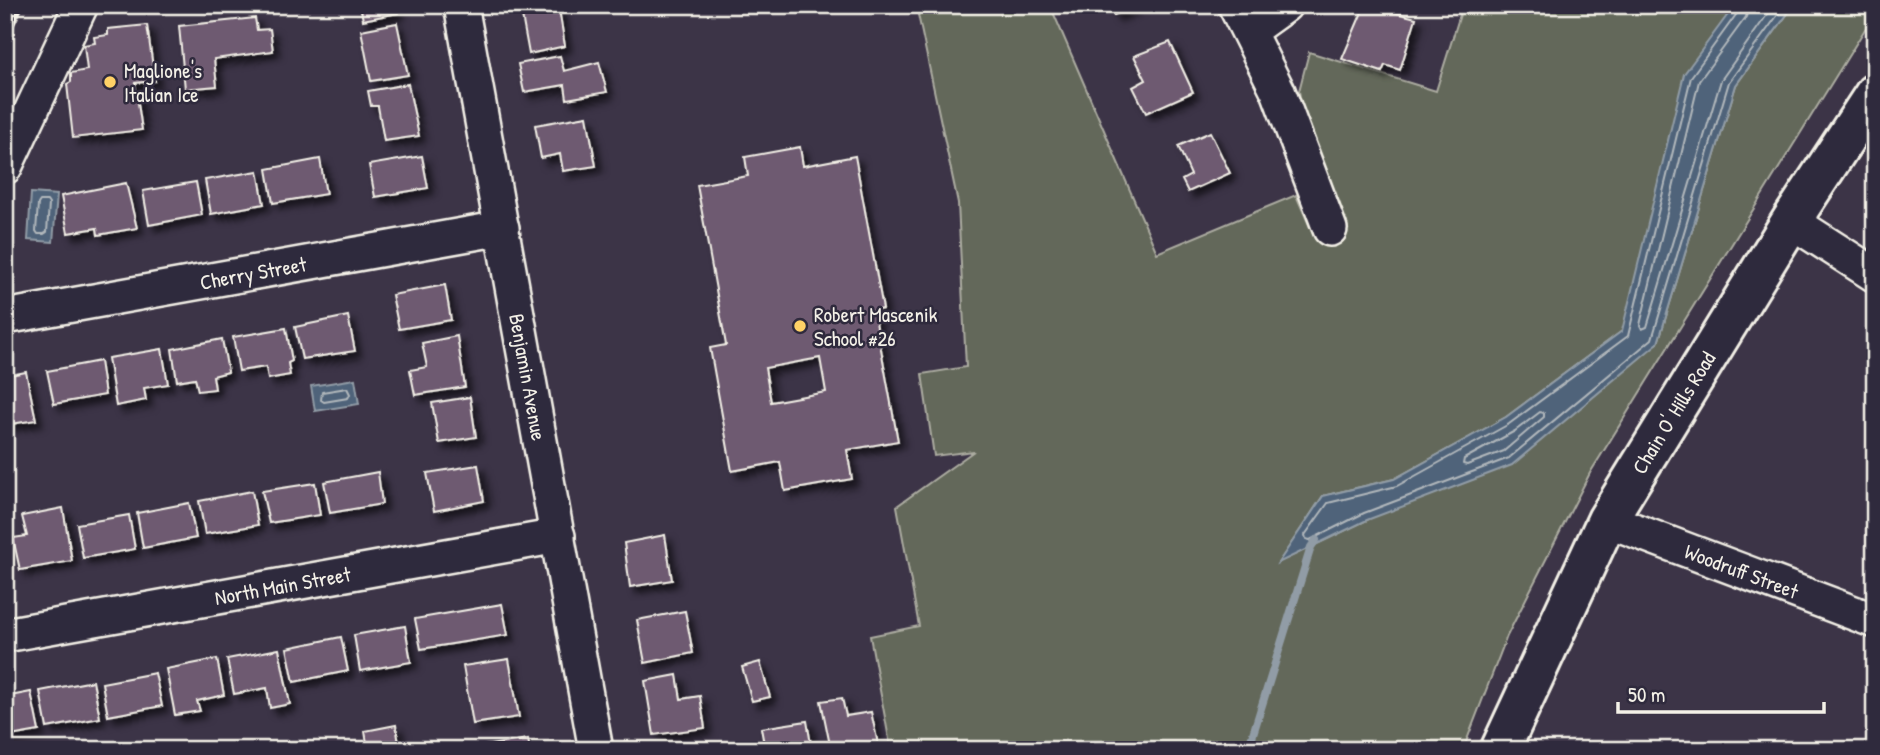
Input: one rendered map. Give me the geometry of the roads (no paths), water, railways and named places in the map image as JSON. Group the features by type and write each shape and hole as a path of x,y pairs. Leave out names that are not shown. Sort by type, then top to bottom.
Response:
{"street":[{"path":"5,167 81,5"},
{"name":"Benjamin Avenue","path":"461,5 596,750"},
{"path":"1285,5 1242,18 1278,91 1330,229"},
{"name":"Chain O' Hills Road","path":"1500,750 1607,520 1791,221 1875,93"},
{"path":"1791,221 1875,275"},
{"name":"Cherry Street","path":"5,317 502,228"},
{"name":"Woodruff Street","path":"1607,520 1875,621"},
{"name":"North Main Street","path":"5,635 558,536"}],"water":[{"path":"1735,5 1794,5 1736,85 1658,343 1512,465 1367,520 1278,563 1323,496 1394,479 1506,417 1622,331 1684,74"},
{"path":"31,193 57,195 53,242 28,240"},
{"path":"355,379 359,404 315,411 311,386"}],"waterway":[{"path":"1248,750 1311,547 1316,540"}],"railway":[{"path":"5,40 22,5"}],"place":[{"name":"Maglione's Italian Ice","path":"110,82"},
{"name":"Robert Mascenik School #26","path":"800,326"}]}
